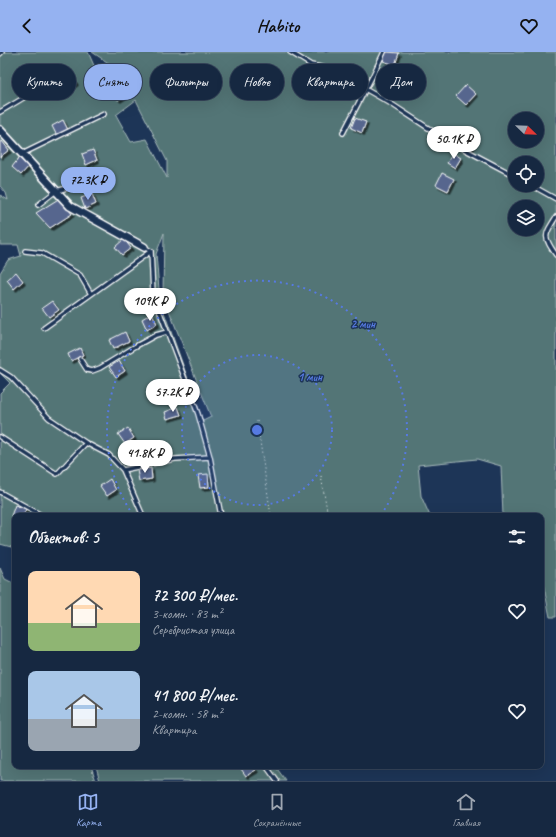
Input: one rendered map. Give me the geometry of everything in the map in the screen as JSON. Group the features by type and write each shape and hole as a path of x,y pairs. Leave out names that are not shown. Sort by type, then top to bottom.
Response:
{"street":[{"path":"0,130 70,206 144,247"}],"lane":[{"path":"290,52 308,64"},
{"path":"368,85 384,52"},
{"path":"368,90 445,139 508,172"},
{"path":"0,112 20,100"},
{"path":"343,133 360,100"},
{"path":"22,154 104,114"},
{"path":"38,205 56,191 108,177"},
{"path":"544,192 556,198"},
{"path":"556,216 546,232 547,241 556,255"},
{"path":"144,247 151,251"},
{"path":"25,251 42,253 80,275 91,294"},
{"path":"44,328 151,251"},
{"path":"151,251 153,294 198,414 210,457 221,513"},
{"path":"80,359 87,370 92,371 100,368 156,335 167,332"},
{"path":"0,370 11,377 49,418 86,443 109,455 123,470 142,513"},
{"path":"0,437 57,474 86,443"},
{"path":"123,470 175,459 210,457"},
{"path":"0,492 38,513"},
{"path":"268,769 277,781"}],"path":[{"path":"257,421 271,513"},
{"path":"321,476 327,513"},
{"path":"91,769 94,781"}],"green space":[{"path":"0,52 88,52 93,64 84,64 84,100 136,100 142,100 142,64 110,64 92,52 556,52 556,617 550,617 544,588 544,513 503,513 501,466 477,459 418,465 421,496 429,513 12,513 12,547 0,544 0,393 10,383 0,373 0,273 8,260 21,256 18,245 0,245 0,195 8,200 6,193 0,186","holes":["136,100 167,161 167,178 147,139 131,142 116,115","164,233 163,295 211,417 203,421 160,301 156,254"]},
{"path":"0,568 5,579 12,582 12,769 92,769 96,781 0,781"},
{"path":"97,769 277,769 286,781 100,781"}],"building":[{"path":"386,52 399,53 395,64 383,61"},
{"path":"466,85 476,94 466,105 456,96"},
{"path":"355,118 366,122 362,133 351,128"},
{"path":"63,120 68,130 57,136 52,126"},
{"path":"468,135 475,138 471,148 464,144"},
{"path":"2,141 9,150 0,157 0,142"},
{"path":"93,150 97,160 86,165 82,154"},
{"path":"453,153 461,158 455,168 447,163"},
{"path":"19,158 29,166 21,175 12,167"},
{"path":"442,173 454,179 448,191 436,185"},
{"path":"92,194 96,204 85,209 81,198"},
{"path":"60,198 72,214 50,228 36,213"},
{"path":"124,239 131,248 122,255 115,247"},
{"path":"16,272 23,281 14,289 7,280"},
{"path":"52,301 59,310 49,317 42,308"},
{"path":"152,313 157,324 147,330 142,319"},
{"path":"125,332 129,341 113,349 109,340"},
{"path":"80,348 83,355 71,361 68,354"},
{"path":"119,361 125,371 116,377 109,367"},
{"path":"178,407 181,415 167,419 165,412"},
{"path":"128,428 134,438 125,444 118,434"},
{"path":"151,468 152,479 139,481 137,470"},
{"path":"208,474 209,487 200,488 198,475"},
{"path":"110,479 116,490 107,496 100,486"},
{"path":"15,505 26,509 24,513 12,513"},
{"path":"241,769 256,770 246,776"}]}
